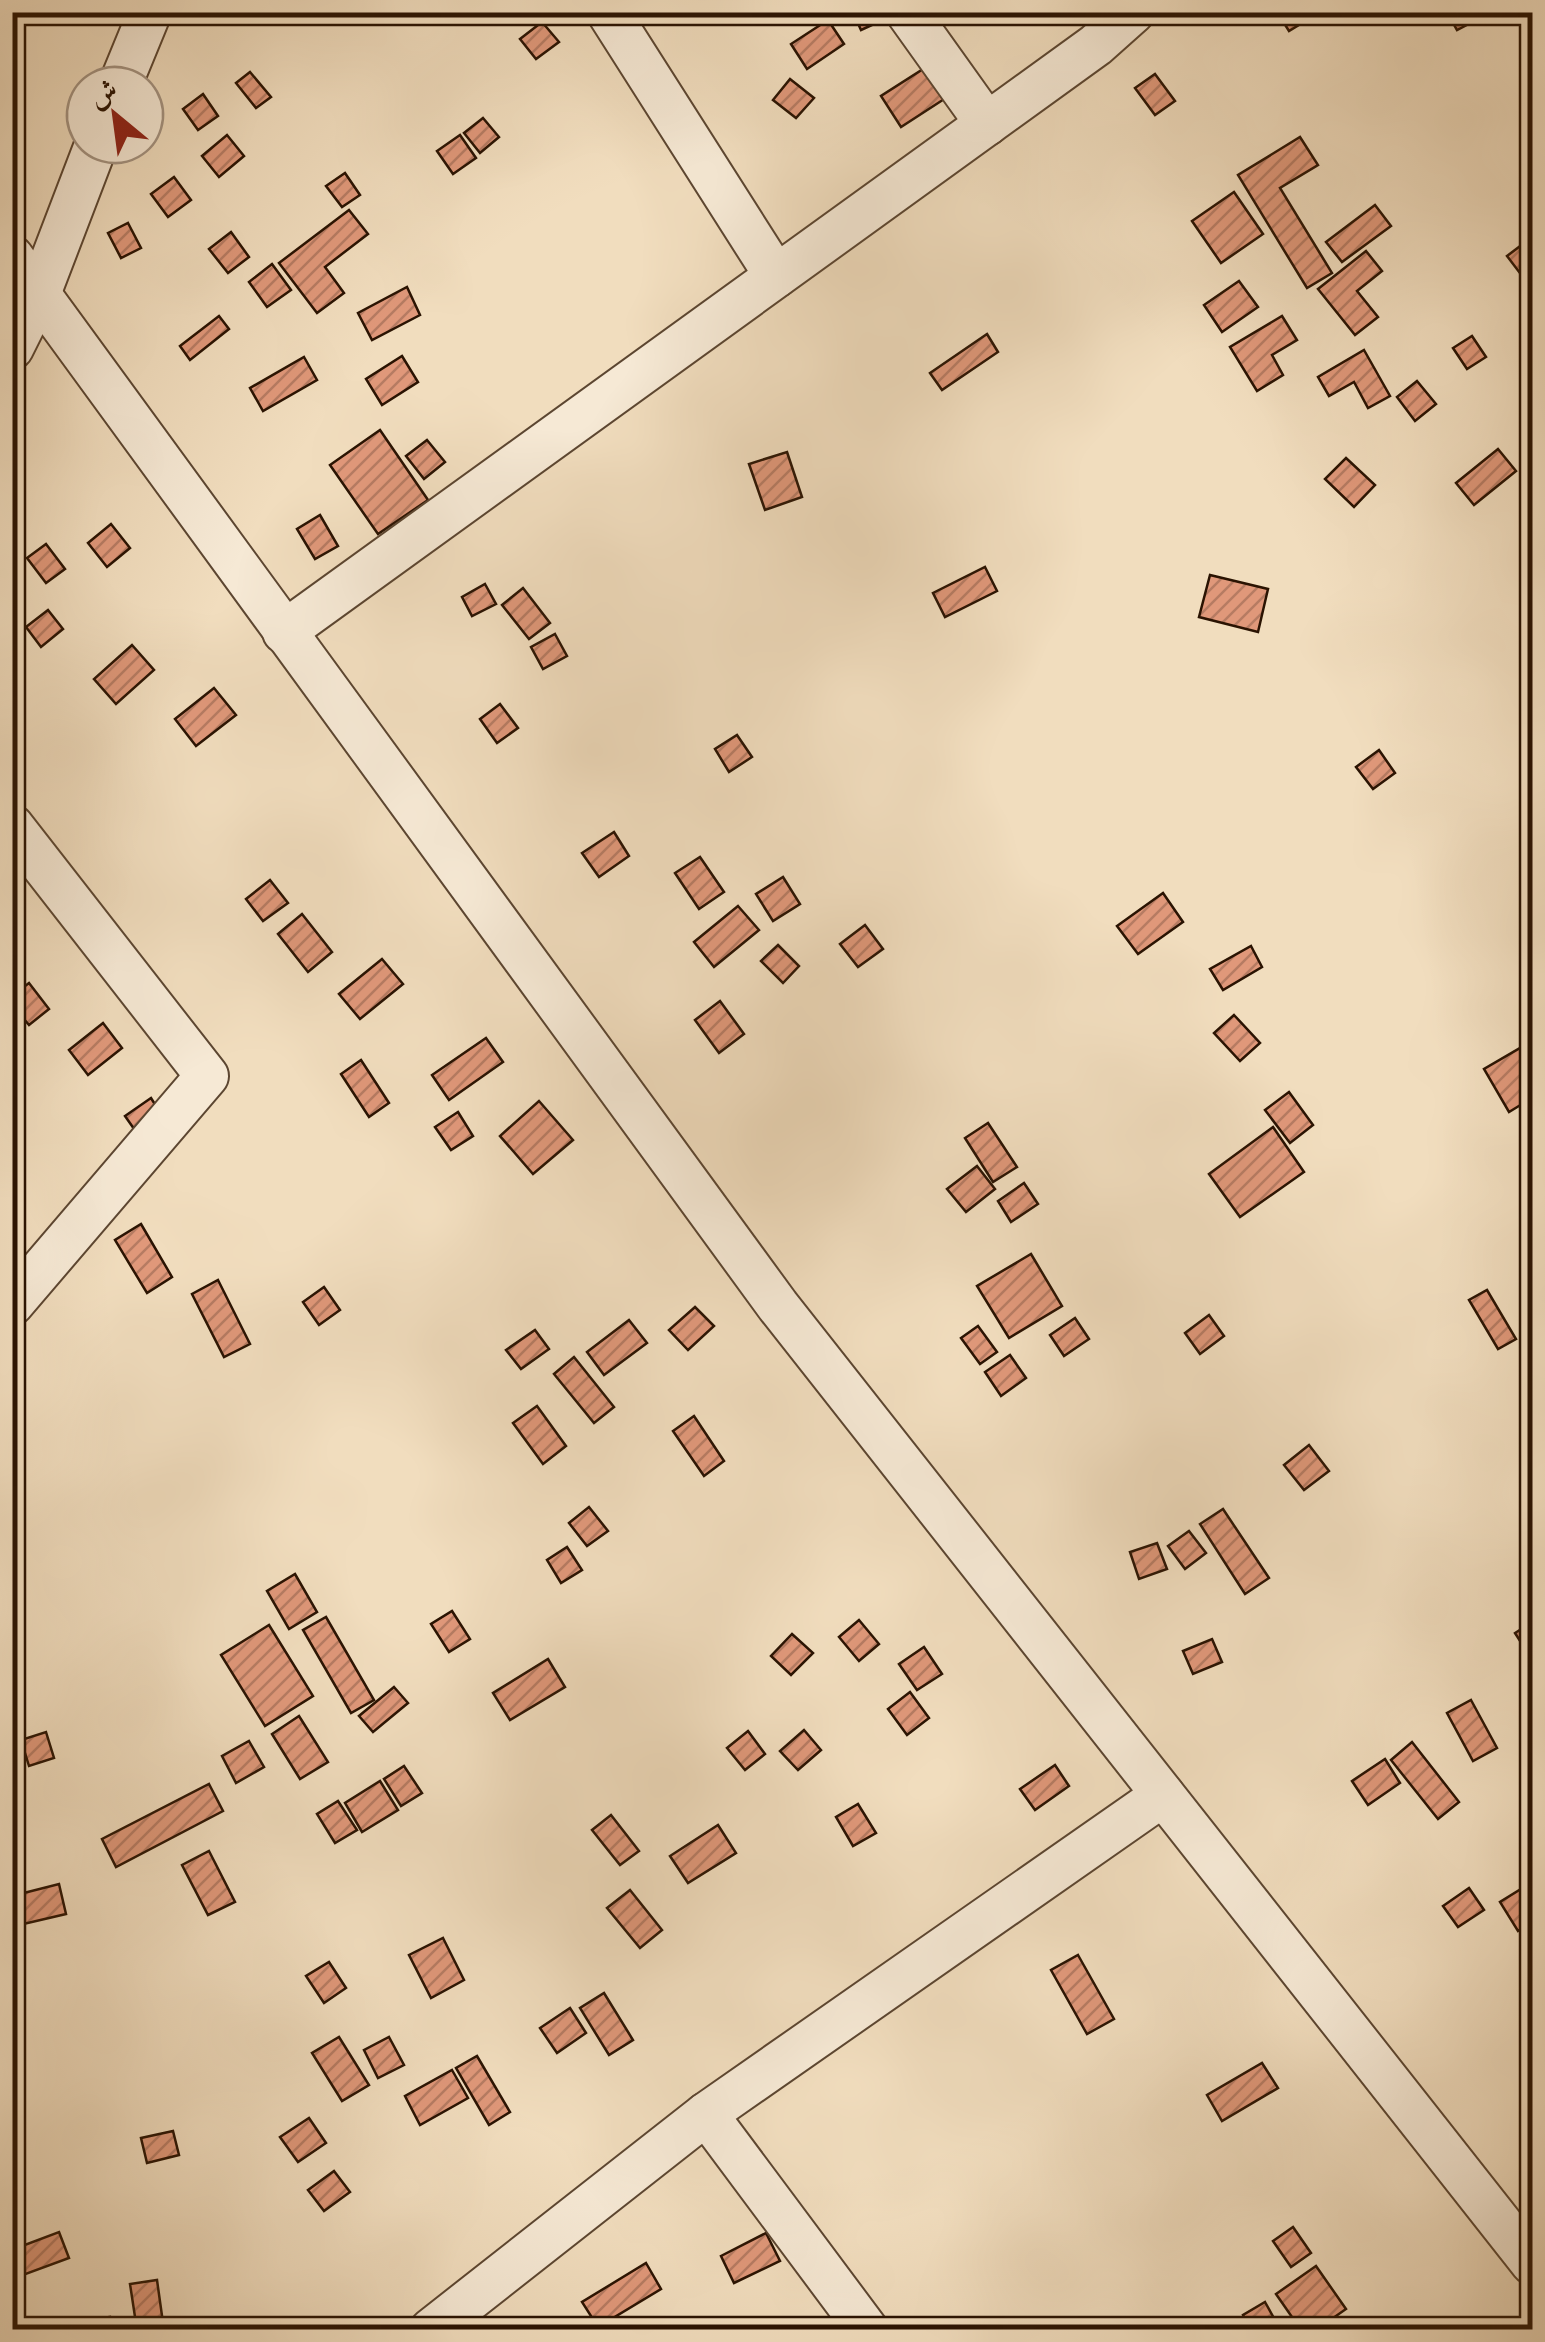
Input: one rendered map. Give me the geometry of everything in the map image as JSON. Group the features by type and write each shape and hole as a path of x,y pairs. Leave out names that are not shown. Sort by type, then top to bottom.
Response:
{"street":[{"path":"128,65 150,12"},
{"path":"608,12 776,276"},
{"path":"907,12 987,124"},
{"path":"284,632 987,124 1134,12"},
{"path":"12,348 40,294 88,165"},
{"path":"12,257 778,1306 1532,2263"},
{"path":"12,826 207,1076 12,1304"},
{"path":"432,2330 706,2114 1163,1795"},
{"path":"706,2114 867,2330"}],"building":[{"path":"853,12 882,12 885,19 861,30"},
{"path":"1277,12 1310,12 1312,17 1289,31"},
{"path":"1447,12 1482,12 1484,16 1457,30"},
{"path":"828,20 844,44 807,69 791,44"},
{"path":"542,22 559,42 536,59 520,39"},
{"path":"931,64 952,94 901,127 881,96"},
{"path":"250,72 271,97 256,108 236,83"},
{"path":"1155,74 1175,101 1155,115 1135,88"},
{"path":"790,79 814,98 796,118 773,100"},
{"path":"203,94 218,116 198,130 183,109"},
{"path":"483,118 499,137 480,153 464,133"},
{"path":"227,135 244,156 219,177 202,156"},
{"path":"460,135 476,158 453,174 437,151"},
{"path":"1300,137 1318,165 1280,188 1332,273 1307,288 1238,175"},
{"path":"345,173 360,195 342,207 326,186"},
{"path":"174,177 191,200 168,217 151,194"},
{"path":"1234,192 1263,234 1221,263 1192,221"},
{"path":"1375,205 1391,226 1342,262 1326,242"},
{"path":"349,210 368,234 325,267 344,293 317,313 279,263"},
{"path":"128,223 141,248 121,258 108,233"},
{"path":"231,232 249,257 228,273 209,249"},
{"path":"1532,237 1532,276 1526,281 1507,256"},
{"path":"1366,251 1382,271 1357,291 1378,317 1355,335 1318,289"},
{"path":"272,264 291,290 267,307 249,282"},
{"path":"1239,281 1258,307 1222,332 1204,305"},
{"path":"407,287 420,315 372,340 358,313"},
{"path":"219,316 229,329 190,360 180,346"},
{"path":"1282,316 1297,340 1272,355 1283,375 1257,391 1230,347"},
{"path":"987,334 998,352 942,390 930,373"},
{"path":"1472,336 1486,357 1467,369 1453,348"},
{"path":"1364,350 1390,396 1368,408 1354,382 1329,396 1318,377"},
{"path":"402,356 418,382 382,405 366,379"},
{"path":"304,357 317,380 263,411 250,388"},
{"path":"1417,381 1436,404 1415,421 1397,397"},
{"path":"380,430 428,500 378,534 330,465"},
{"path":"427,440 445,462 424,479 406,456"},
{"path":"1498,449 1516,471 1474,505 1456,483"},
{"path":"787,452 802,497 765,510 749,464"},
{"path":"1346,458 1375,485 1354,507 1325,479"},
{"path":"320,515 338,546 315,559 297,529"},
{"path":"111,524 130,548 107,567 88,543"},
{"path":"46,544 65,569 46,583 27,558"},
{"path":"985,567 997,591 945,617 933,593"},
{"path":"1210,575 1268,589 1258,632 1199,617"},
{"path":"485,584 496,604 472,616 462,597"},
{"path":"523,588 550,623 529,639 502,605"},
{"path":"48,610 63,629 41,647 26,627"},
{"path":"555,634 567,656 543,669 531,647"},
{"path":"132,645 154,670 116,704 94,679"},
{"path":"214,688 236,715 196,746 175,719"},
{"path":"500,704 518,728 497,743 480,719"},
{"path":"737,735 752,757 729,772 715,749"},
{"path":"1379,750 1395,773 1373,789 1356,767"},
{"path":"614,832 629,856 599,877 582,853"},
{"path":"700,857 724,892 699,909 675,873"},
{"path":"783,877 800,904 773,921 756,894"},
{"path":"270,880 288,903 263,921 246,899"},
{"path":"1163,893 1183,922 1138,954 1117,926"},
{"path":"738,906 759,930 714,967 694,942"},
{"path":"302,914 332,952 308,972 278,934"},
{"path":"865,925 883,949 858,967 840,944"},
{"path":"778,945 799,966 783,983 761,961"},
{"path":"1251,946 1262,967 1223,990 1210,969"},
{"path":"382,959 403,984 360,1019 339,994"},
{"path":"29,983 49,1009 29,1025 12,1005 12,996"},
{"path":"720,1001 744,1034 719,1053 695,1020"},
{"path":"1234,1015 1260,1043 1240,1061 1214,1033"},
{"path":"103,1023 122,1048 88,1075 69,1050"},
{"path":"486,1038 503,1062 449,1100 432,1075"},
{"path":"1532,1041 1532,1098 1509,1112 1484,1069"},
{"path":"361,1060 389,1103 369,1117 341,1074"},
{"path":"1289,1092 1313,1125 1290,1143 1265,1110"},
{"path":"151,1098 164,1119 139,1136 125,1116"},
{"path":"539,1101 573,1140 533,1174 500,1136"},
{"path":"458,1112 473,1136 451,1150 435,1127"},
{"path":"988,1123 1017,1167 993,1182 965,1138"},
{"path":"1273,1127 1304,1172 1240,1217 1209,1174"},
{"path":"977,1166 995,1189 966,1212 947,1189"},
{"path":"1024,1183 1038,1204 1011,1222 998,1201"},
{"path":"141,1224 172,1277 147,1293 115,1240"},
{"path":"1031,1254 1062,1306 1009,1338 977,1286"},
{"path":"218,1280 250,1344 224,1357 192,1294"},
{"path":"324,1287 340,1310 319,1325 303,1302"},
{"path":"1487,1290 1516,1339 1498,1349 1469,1300"},
{"path":"695,1307 714,1326 688,1350 669,1330"},
{"path":"1209,1315 1224,1336 1200,1354 1185,1333"},
{"path":"1075,1318 1089,1339 1064,1356 1050,1335"},
{"path":"629,1320 647,1343 604,1375 587,1352"},
{"path":"978,1326 997,1352 980,1364 961,1338"},
{"path":"535,1330 549,1349 521,1369 506,1350"},
{"path":"1010,1355 1026,1378 1001,1396 985,1372"},
{"path":"574,1357 614,1407 594,1423 554,1374"},
{"path":"537,1406 566,1446 543,1464 513,1423"},
{"path":"694,1416 724,1461 704,1476 673,1431"},
{"path":"1309,1445 1329,1471 1304,1490 1284,1465"},
{"path":"589,1507 608,1531 587,1546 569,1523"},
{"path":"1223,1509 1269,1578 1245,1594 1200,1524"},
{"path":"1189,1531 1206,1553 1185,1569 1168,1546"},
{"path":"1157,1543 1167,1569 1139,1579 1130,1552"},
{"path":"567,1547 582,1570 561,1583 547,1560"},
{"path":"295,1574 317,1612 289,1629 267,1591"},
{"path":"452,1611 470,1639 449,1652 431,1624"},
{"path":"326,1617 374,1700 351,1713 303,1630"},
{"path":"859,1620 879,1644 859,1661 839,1637"},
{"path":"1532,1622 1532,1658 1531,1658 1515,1633"},
{"path":"269,1625 313,1696 265,1726 221,1655"},
{"path":"792,1634 813,1653 791,1675 771,1656"},
{"path":"1212,1639 1222,1662 1193,1674 1183,1651"},
{"path":"924,1647 942,1674 917,1690 899,1664"},
{"path":"548,1659 565,1687 510,1720 493,1693"},
{"path":"394,1687 408,1703 373,1732 359,1716"},
{"path":"910,1692 929,1718 907,1735 888,1709"},
{"path":"1471,1700 1497,1748 1473,1761 1447,1713"},
{"path":"299,1716 328,1762 300,1779 272,1734"},
{"path":"804,1730 821,1750 798,1770 780,1751"},
{"path":"748,1731 765,1754 745,1770 727,1748"},
{"path":"46,1732 54,1758 29,1766 21,1740"},
{"path":"249,1741 264,1767 236,1783 222,1756"},
{"path":"1412,1742 1459,1802 1438,1819 1391,1760"},
{"path":"1385,1759 1400,1783 1368,1805 1352,1781"},
{"path":"1055,1765 1069,1786 1035,1810 1020,1789"},
{"path":"404,1766 422,1793 401,1806 384,1779"},
{"path":"380,1781 398,1810 362,1832 345,1803"},
{"path":"209,1784 223,1811 116,1867 102,1839"},
{"path":"338,1801 357,1830 335,1843 317,1814"},
{"path":"858,1804 876,1833 853,1846 836,1817"},
{"path":"611,1815 639,1851 620,1865 592,1830"},
{"path":"718,1825 736,1853 688,1883 670,1856"},
{"path":"209,1851 235,1902 208,1915 182,1865"},
{"path":"59,1884 66,1914 15,1926 12,1896"},
{"path":"1469,1888 1484,1910 1458,1927 1443,1906"},
{"path":"1521,1889 1532,1906 1532,1922 1518,1931 1500,1902"},
{"path":"630,1890 662,1930 640,1948 607,1908"},
{"path":"443,1938 464,1980 431,1998 409,1955"},
{"path":"1078,1955 1114,2019 1087,2034 1051,1970"},
{"path":"329,1962 346,1988 324,2003 306,1976"},
{"path":"604,1993 633,2040 609,2055 580,2008"},
{"path":"570,2008 586,2033 557,2053 540,2028"},
{"path":"339,2037 369,2085 342,2101 312,2053"},
{"path":"389,2037 404,2065 378,2078 364,2050"},
{"path":"477,2056 510,2112 489,2125 456,2068"},
{"path":"1262,2063 1278,2088 1222,2121 1207,2095"},
{"path":"452,2070 468,2098 420,2125 405,2096"},
{"path":"309,2118 326,2143 298,2162 280,2137"},
{"path":"173,2131 179,2155 147,2163 141,2138"},
{"path":"334,2171 350,2192 324,2211 308,2190"},
{"path":"1293,2227 1311,2253 1291,2267 1273,2241"},
{"path":"59,2232 69,2258 23,2275 14,2249"},
{"path":"766,2233 780,2261 734,2283 721,2256"},
{"path":"646,2263 661,2289 598,2327 582,2302"},
{"path":"1316,2266 1346,2309 1316,2330 1301,2330 1276,2294"},
{"path":"157,2280 164,2330 137,2330 130,2284"},
{"path":"1265,2302 1280,2330 1251,2330 1243,2315"},
{"path":"110,2317 112,2330 82,2330 81,2321"}]}
